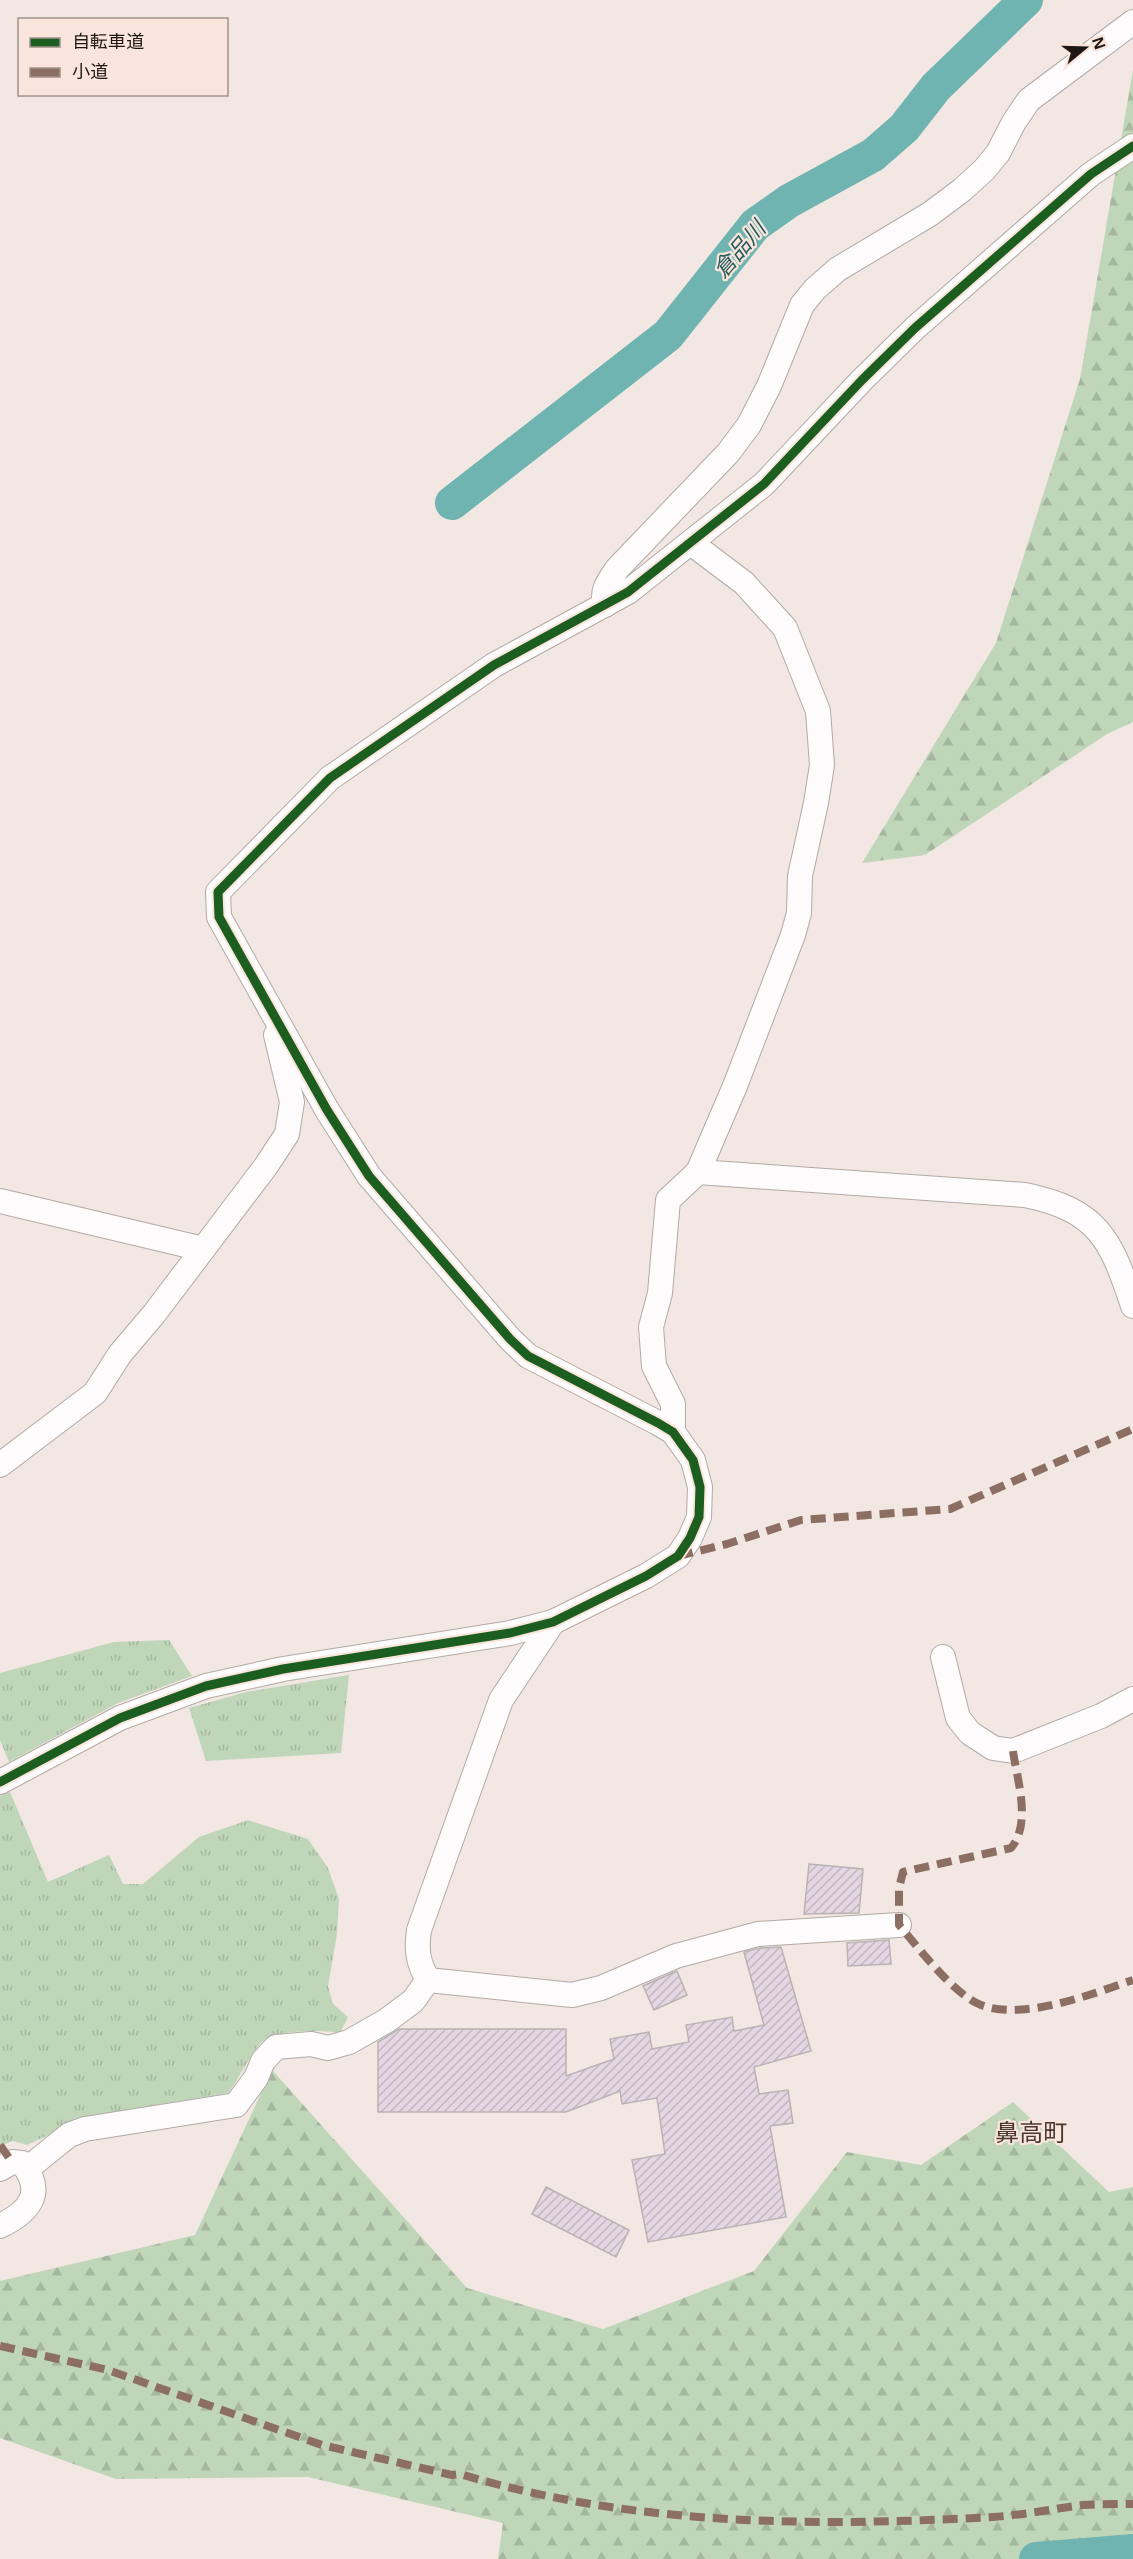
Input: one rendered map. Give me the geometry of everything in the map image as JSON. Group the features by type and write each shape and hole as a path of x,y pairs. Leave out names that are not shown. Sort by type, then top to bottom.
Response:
{"street":[{"path":"604,605 605,590 617,569 728,453 749,425 769,386 802,305 815,288 838,269 930,214 962,190 984,170 998,153 1014,122 1029,100 1133,22"},
{"path":"0,1782 120,1718 206,1686 284,1669 510,1633 553,1622 646,1576 678,1556 690,1538 699,1517 700,1487 693,1460 673,1432 536,1360 510,1339 369,1176 333,1120 219,917 218,892 330,778 494,665 628,592 764,484 862,380 915,328 1091,174 1133,146"},
{"path":"673,1432 673,1404 654,1366 651,1327 660,1293 668,1200 698,1172 735,1086 794,935 799,913 800,876 822,765 818,711 785,628 744,583 690,543"},
{"path":"4,1459 95,1393 120,1354 154,1314 266,1166 287,1134 292,1101 270,1007"},
{"path":"698,1172 1025,1196 1049,1200 1071,1209 1094,1224 1106,1240 1125,1281 1133,1306"},
{"path":"0,1201 203,1249"},
{"path":"428,1980 419,1965 417,1944 419,1930 501,1700 553,1622"},
{"path":"943,1657 958,1718 970,1733 993,1748 1014,1751 1101,1716 1133,1699"},
{"path":"428,1980 572,1995 601,1989 676,1956 758,1934 899,1925"},
{"path":"27,2169 69,2135 85,2129 236,2105 256,2078 263,2061 276,2047 303,2044 328,2048 349,2042 386,2021 413,2001 428,1980"},
{"path":"0,2169 12,2162 22,2163 33,2184 32,2198 28,2208 0,2226"}],"green space":[{"path":"1133,70 1133,722 1107,734 925,855 862,863 996,643 1080,379"},
{"path":"169,1640 192,1676 118,1703 9,1762 0,1740 0,1673 114,1642"},
{"path":"349,1675 341,1753 206,1761 189,1708 246,1692"},
{"path":"10,1792 48,1882 109,1855 123,1884 143,1884 199,1837 248,1820 308,1839 328,1868 339,1899 337,1934 328,1986 333,2004 348,2017 340,2033 300,2032 269,2038 259,2045 228,2093 87,2117 27,2145 13,2141 0,2146 0,1796"},
{"path":"272,2070 467,2288 603,2329 754,2271 847,2152 921,2165 1013,2102 1109,2192 1133,2187 1133,2559 498,2559 503,2523 308,2477 116,2479 0,2438 0,2281 195,2235"}],"building":[{"path":"809,1864 863,1869 859,1913 804,1914"},
{"path":"889,1940 891,1964 848,1966 847,1943"},
{"path":"781,1947 811,2051 754,2067 759,2094 788,2090 793,2123 770,2126 786,2217 648,2242 632,2160 665,2154 657,2098 622,2104 620,2091 566,2112 378,2112 378,2042 399,2029 566,2029 566,2076 614,2059 610,2039 649,2032 652,2049 689,2042 686,2025 732,2017 734,2031 764,2025 744,1952 760,1948"},
{"path":"677,1971 687,1995 654,2010 643,1986"},
{"path":"546,2187 629,2230 616,2257 532,2214"}],"waterway":[{"name":"倉品川","path":"452,503 668,335 755,225 789,201 873,155 904,128 936,87 1026,0"},
{"path":"1036,2559 1133,2551"}],"marked path":[{"path":"678,1556 727,1544 801,1520 950,1509 1133,1429"},
{"path":"1013,1751 1022,1814 1021,1826 1011,1848 903,1872 899,1888 899,1925 959,1991 981,2005 998,2009 1017,2010 1057,2004 1133,1980"},
{"path":"0,2145 12,2162"},
{"path":"0,2346 108,2370 322,2445 591,2504 657,2513 791,2522 993,2517 1083,2505 1133,2504"}],"cycle path":[{"path":"0,1782 120,1718 206,1686 283,1669 510,1633 553,1622 646,1576 678,1556 690,1538 699,1517 700,1487 693,1460 673,1432 528,1356 510,1339 369,1176 327,1110 219,917 218,892 330,778 494,665 628,592 764,484 862,380 915,328 1091,174 1133,146"}],"district":[{"name":"鼻高町","path":"1031,2133"}]}
